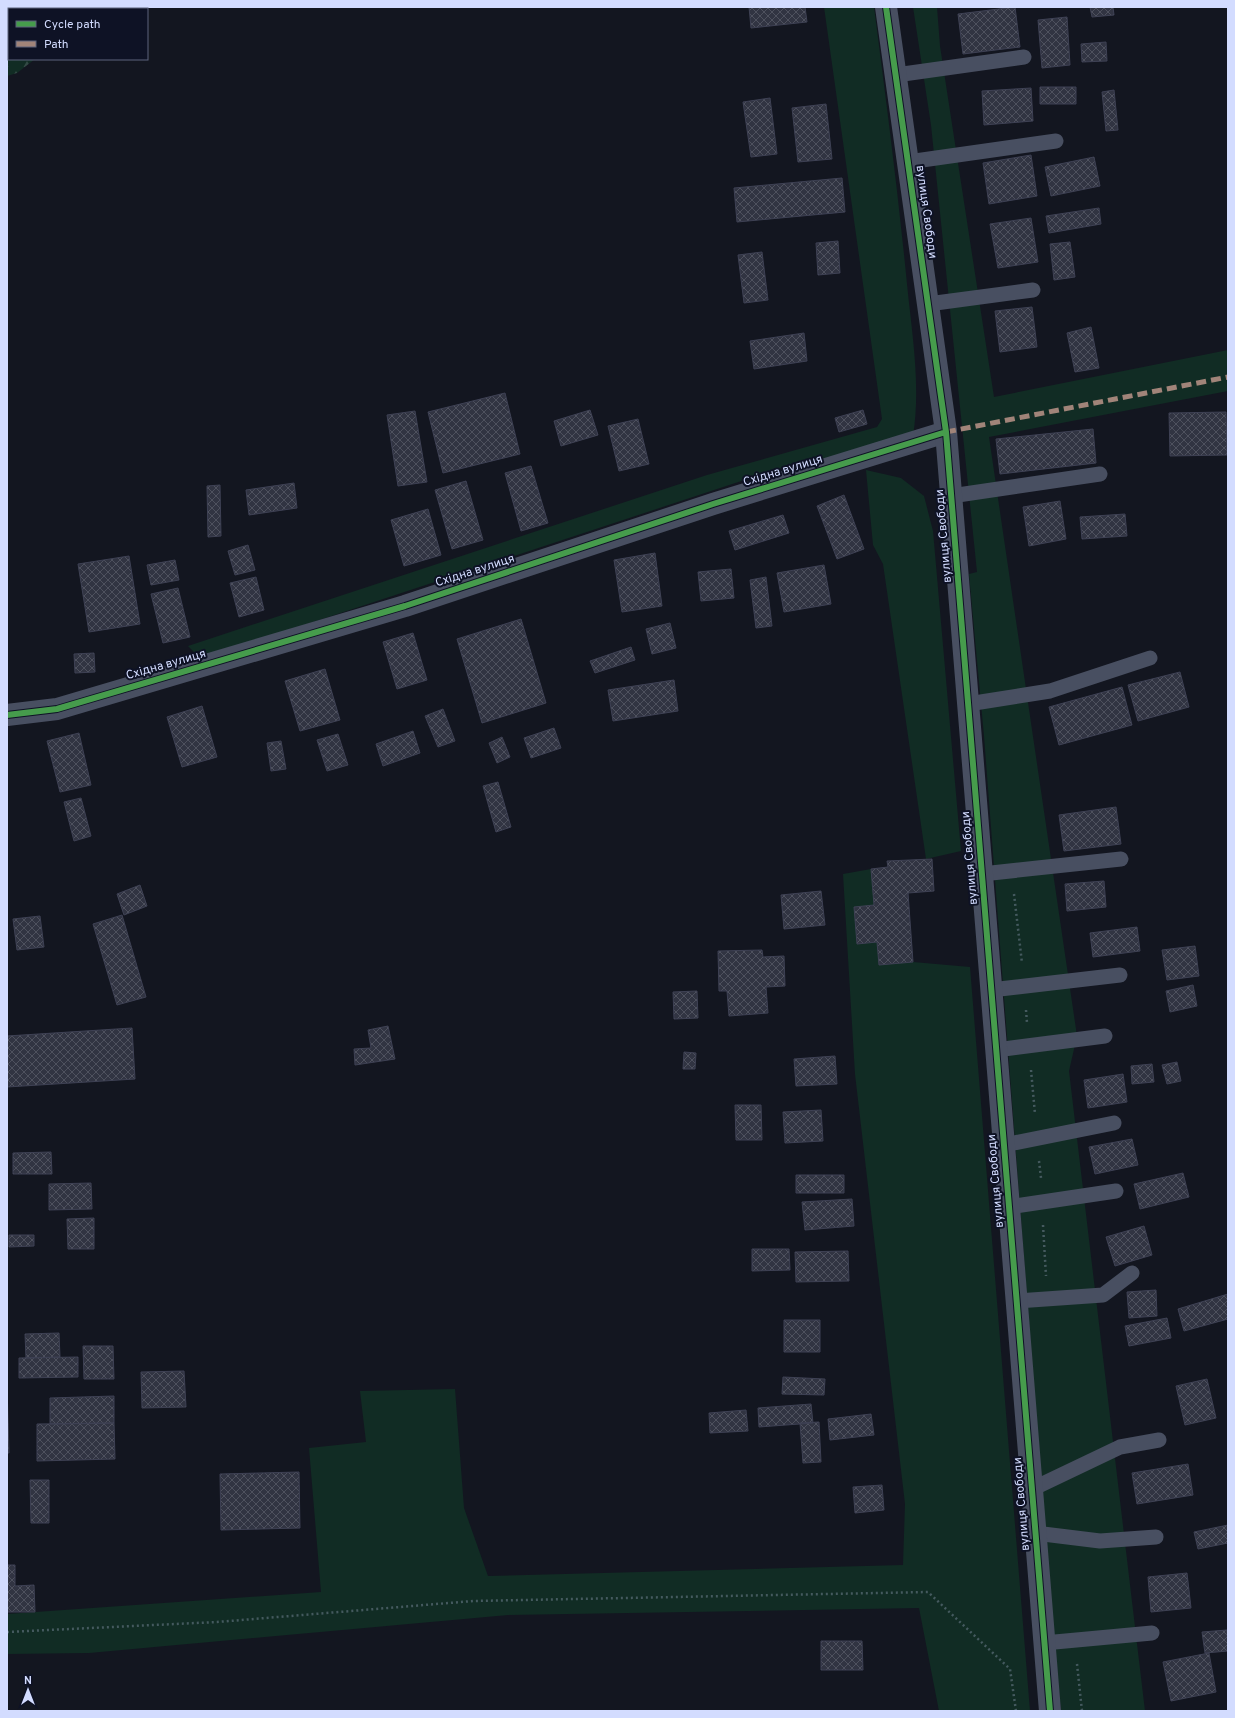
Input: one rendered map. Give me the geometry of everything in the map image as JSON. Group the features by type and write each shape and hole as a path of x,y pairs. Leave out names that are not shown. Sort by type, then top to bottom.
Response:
{"street":[{"name":"вулиця Свободи","path":"886,7 946,432 1050,1711"},
{"name":"Східна вулиця","path":"7,715 57,709 405,606 713,504 946,432"}],"lane":[{"path":"896,75 1024,57"},
{"path":"908,162 1056,141"},
{"path":"928,304 1033,290"},
{"path":"951,496 1100,474"},
{"path":"968,704 1050,691 1150,658"},
{"path":"982,874 1122,859"},
{"path":"991,990 1120,975"},
{"path":"996,1050 1105,1036"},
{"path":"1004,1145 1114,1123"},
{"path":"1009,1207 1116,1191"},
{"path":"1016,1301 1103,1295 1132,1274"},
{"path":"1032,1489 1120,1447 1159,1440"},
{"path":"1035,1533 1100,1541 1156,1536"},
{"path":"1044,1643 1152,1633"}],"path":[{"path":"7,1632 216,1622 472,1601 928,1592 1010,1669 1016,1711"}],"green space":[{"path":"7,7 71,7 8,8 8,60 34,60 17,73 7,76"},
{"path":"824,7 874,7 896,180 915,360 916,398 913,436 898,447 778,469 201,659 188,646 707,475 877,427 882,419"},
{"path":"913,7 937,7 940,46 994,397 1228,350 1228,391 989,437 1077,1036 1069,1071 1145,1711 1061,1711 1050,1597 984,736 969,574 977,572 931,125"},
{"path":"866,470 901,478 924,496 933,531 961,851 926,859 883,564 873,545"},
{"path":"871,869 874,905 854,908 857,944 877,942 879,965 913,962 970,967 1030,1711 939,1711 919,1608 508,1615 89,1653 7,1654 7,1614 321,1592 309,1448 366,1442 360,1391 455,1389 464,1508 488,1576 903,1565 905,1504 855,1074 843,874"}],"building":[{"path":"749,7 805,7 807,22 751,28"},
{"path":"1015,7 1020,47 963,54 958,14"},
{"path":"1090,7 1113,7 1114,15 1092,17"},
{"path":"1067,17 1070,65 1042,68 1038,20"},
{"path":"1106,42 1107,61 1082,62 1081,44"},
{"path":"1040,87 1076,87 1076,104 1040,104"},
{"path":"1031,88 1033,121 984,125 982,91"},
{"path":"1114,90 1118,130 1106,131 1102,92"},
{"path":"770,98 777,154 751,157 743,102"},
{"path":"826,104 832,159 798,162 792,108"},
{"path":"1031,155 1037,196 989,204 983,163"},
{"path":"1094,157 1100,186 1051,196 1045,167"},
{"path":"842,178 845,212 737,222 734,188"},
{"path":"1099,208 1101,224 1049,233 1046,216"},
{"path":"1031,218 1038,262 998,268 990,224"},
{"path":"838,241 840,273 818,275 816,243"},
{"path":"1070,242 1075,277 1054,280 1050,244"},
{"path":"762,252 768,300 744,303 738,255"},
{"path":"1032,307 1037,347 1000,352 995,311"},
{"path":"1091,327 1099,368 1075,372 1067,333"},
{"path":"804,333 807,361 754,369 750,341"},
{"path":"505,393 520,454 443,473 428,412"},
{"path":"590,410 598,435 561,446 554,421"},
{"path":"863,410 867,424 839,432 835,418"},
{"path":"415,411 427,482 398,486 387,415"},
{"path":"1226,412 1227,455 1170,456 1169,413"},
{"path":"638,419 649,464 619,471 608,426"},
{"path":"1093,429 1096,463 1000,474 996,439"},
{"path":"531,466 548,523 521,531 505,473"},
{"path":"466,481 483,540 452,549 435,490"},
{"path":"294,483 297,508 249,515 246,490"},
{"path":"220,485 221,536 208,537 207,486"},
{"path":"844,495 864,549 837,559 817,506"},
{"path":"1060,501 1066,539 1029,546 1023,507"},
{"path":"428,509 441,555 404,566 391,520"},
{"path":"1125,514 1127,536 1082,539 1080,517"},
{"path":"783,515 789,533 735,550 729,531"},
{"path":"248,545 255,570 235,575 228,551"},
{"path":"655,553 662,606 622,612 614,560"},
{"path":"129,556 140,624 89,632 78,564"},
{"path":"175,560 179,580 151,585 147,565"},
{"path":"824,565 831,604 784,612 777,573"},
{"path":"731,569 734,598 701,601 698,572"},
{"path":"256,577 264,610 239,617 230,583"},
{"path":"766,577 772,626 756,628 750,580"},
{"path":"178,588 190,637 163,643 151,594"},
{"path":"521,619 546,703 482,723 457,639"},
{"path":"670,623 676,648 652,654 646,629"},
{"path":"413,633 427,680 397,689 383,642"},
{"path":"631,647 635,660 595,673 590,661"},
{"path":"94,653 95,672 75,673 74,654"},
{"path":"325,669 340,720 300,731 285,681"},
{"path":"1180,672 1189,707 1138,721 1128,685"},
{"path":"674,680 678,711 613,721 608,690"},
{"path":"1122,687 1132,725 1059,745 1049,707"},
{"path":"202,706 217,757 182,767 167,717"},
{"path":"443,709 455,741 438,747 425,716"},
{"path":"554,728 561,748 531,758 524,738"},
{"path":"413,731 420,753 383,766 376,744"},
{"path":"79,733 91,785 60,792 47,741"},
{"path":"338,734 348,765 327,771 317,740"},
{"path":"502,737 510,757 497,763 489,743"},
{"path":"281,741 286,769 271,771 267,743"},
{"path":"498,782 511,827 496,832 483,786"},
{"path":"81,798 91,836 74,841 64,802"},
{"path":"1116,807 1121,844 1064,851 1059,815"},
{"path":"932,859 934,891 908,893 913,962 879,965 877,942 857,944 854,907 874,905 871,869 888,867 887,861"},
{"path":"1104,881 1106,907 1067,911 1065,884"},
{"path":"140,885 147,906 124,915 117,894"},
{"path":"821,891 825,925 784,929 781,895"},
{"path":"122,915 146,997 117,1005 93,924"},
{"path":"40,916 44,947 17,950 13,919"},
{"path":"1137,927 1140,951 1093,957 1090,933"},
{"path":"1195,946 1199,976 1167,980 1162,950"},
{"path":"762,950 763,957 784,956 785,986 766,987 768,1013 729,1016 727,991 719,991 718,951"},
{"path":"1193,985 1197,1006 1170,1012 1166,991"},
{"path":"697,991 698,1018 674,1019 673,992"},
{"path":"388,1026 395,1059 355,1065 354,1049 371,1048 368,1030"},
{"path":"132,1028 135,1079 7,1087 7,1036"},
{"path":"684,1052 696,1053 695,1069 683,1069"},
{"path":"835,1056 837,1084 796,1086 794,1059"},
{"path":"1177,1062 1181,1081 1167,1084 1162,1065"},
{"path":"1152,1064 1154,1082 1132,1084 1131,1066"},
{"path":"1123,1074 1127,1102 1088,1108 1084,1080"},
{"path":"735,1105 761,1105 762,1140 736,1140"},
{"path":"821,1110 823,1141 785,1143 783,1112"},
{"path":"1132,1139 1138,1165 1095,1174 1089,1147"},
{"path":"51,1152 52,1174 13,1174 13,1153"},
{"path":"1183,1173 1189,1197 1140,1209 1134,1184"},
{"path":"796,1175 844,1175 844,1193 796,1193"},
{"path":"91,1183 92,1209 49,1210 49,1184"},
{"path":"852,1199 854,1226 805,1230 802,1202"},
{"path":"94,1218 94,1249 68,1249 67,1219"},
{"path":"1144,1226 1152,1255 1115,1266 1106,1237"},
{"path":"9,1235 34,1235 34,1246 9,1247"},
{"path":"752,1249 789,1249 790,1270 752,1271"},
{"path":"848,1251 849,1281 796,1282 795,1252"},
{"path":"1156,1290 1157,1316 1129,1318 1127,1292"},
{"path":"1228,1294 1228,1319 1184,1331 1178,1309"},
{"path":"1167,1318 1171,1338 1129,1346 1125,1326"},
{"path":"784,1320 820,1320 820,1352 784,1352"},
{"path":"59,1333 60,1357 26,1358 25,1334"},
{"path":"83,1346 113,1346 114,1379 84,1379"},
{"path":"78,1357 78,1377 19,1378 19,1358"},
{"path":"184,1371 186,1407 142,1408 141,1372"},
{"path":"783,1377 825,1379 824,1395 782,1394"},
{"path":"1207,1379 1216,1418 1185,1425 1176,1386"},
{"path":"7,1386 9,1453 7,1453"},
{"path":"114,1396 114,1423 50,1424 50,1398"},
{"path":"811,1404 813,1423 759,1427 758,1408"},
{"path":"746,1410 748,1431 710,1433 709,1413"},
{"path":"871,1414 874,1435 830,1440 828,1419"},
{"path":"819,1422 821,1462 803,1463 800,1423"},
{"path":"114,1423 115,1459 37,1461 37,1424"},
{"path":"1188,1464 1193,1495 1137,1504 1132,1473"},
{"path":"299,1472 300,1528 221,1530 220,1474"},
{"path":"30,1480 49,1480 49,1523 31,1523"},
{"path":"882,1485 884,1510 855,1513 853,1487"},
{"path":"1228,1525 1228,1543 1198,1549 1194,1532"},
{"path":"7,1565 15,1565 15,1586 34,1585 35,1612 7,1612"},
{"path":"1187,1573 1191,1608 1151,1612 1148,1577"},
{"path":"1227,1630 1228,1651 1205,1653 1202,1632"},
{"path":"821,1641 862,1641 863,1670 821,1670"},
{"path":"1209,1653 1216,1692 1171,1701 1163,1662"}],"marked path":[{"path":"946,432 1228,377"}],"cycle path":[{"path":"886,7 946,432 1050,1711"},
{"path":"7,715 57,709 405,606 713,504 946,432"}]}
